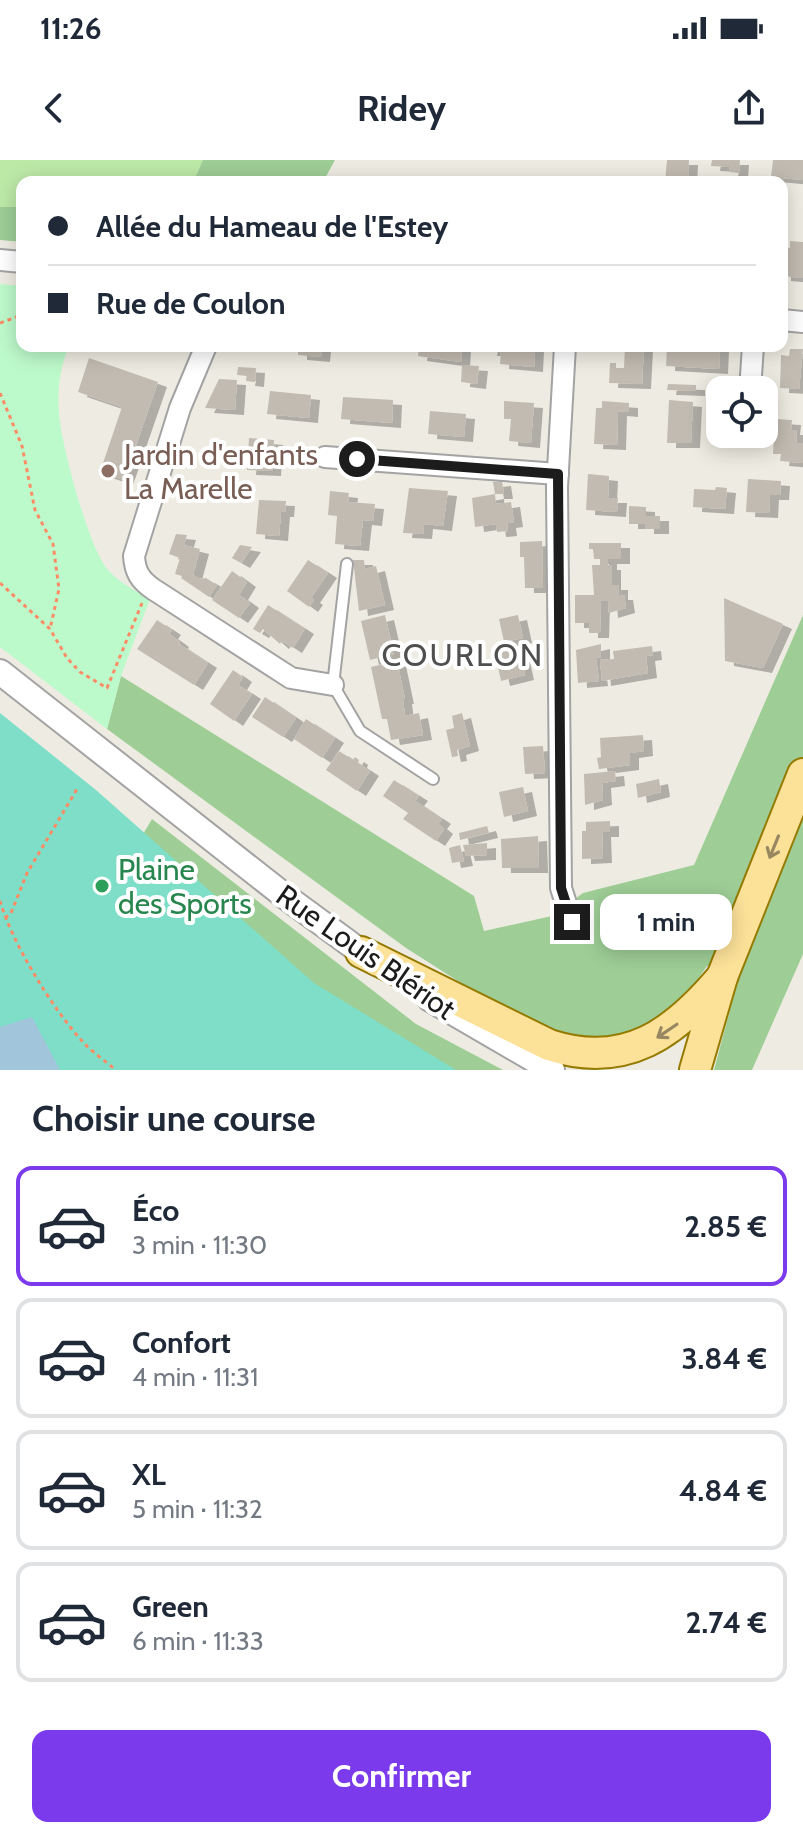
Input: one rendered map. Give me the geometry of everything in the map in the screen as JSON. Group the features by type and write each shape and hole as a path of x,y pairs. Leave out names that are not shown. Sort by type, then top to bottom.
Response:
{"main road":[{"path":"695,1070 722,977 803,774"},
{"path":"361,952 549,1045 570,1053 590,1055 636,1047 673,1028 722,977"}],"street":[{"path":"203,352 180,408 134,556 135,569 148,586 291,678 333,685"},
{"path":"565,352 558,474 561,888 572,922"},
{"path":"751,376 753,352"},
{"path":"325,457 558,474"},
{"name":"Rue Louis Blériot","path":"0,672 286,897 361,952 455,1015 552,1070"}],"lane":[{"path":"347,564 333,685 360,731 433,779"}],"path":[{"path":"0,393 22,446 35,510 53,544 59,589 50,629"},
{"path":"0,415 8,411"},
{"path":"0,583 50,629 67,658 80,672 107,688 148,586"},
{"path":"5,918 11,913 27,873 77,789"},
{"path":"0,901 5,918 56,1006 83,1042 116,1070"}],"green space":[{"path":"0,160 203,160 196,176 16,176 16,207 0,207"},
{"path":"203,160 335,160 326,176 196,176"},
{"path":"0,207 16,207 16,241 0,240"},
{"path":"0,284 16,285 16,352 67,352 60,379 59,413 70,471 85,520 109,571 150,599 121,676 107,729 0,647"},
{"path":"803,615 803,954 752,1070 714,1070 740,972 707,966 664,1028 601,1044 533,1029 406,948 107,729 121,676 474,896 484,931 552,916 583,893 694,865"},
{"path":"152,819 416,1024 503,1070 380,1070 133,851"}],"shaded area":[{"name":"Plaine des Sports","path":"0,713 96,790 314,983 456,1070 0,1070"},
{"path":"32,1017 60,1070 0,1070 0,1027"}],"building":[{"path":"667,160 689,160 688,176 666,176"},
{"path":"712,160 740,160 739,173 729,172 730,167 711,166"},
{"path":"773,160 803,160 803,180 771,176"},
{"path":"790,241 803,242 803,278 788,277"},
{"path":"790,349 803,349 799,389 780,388 781,355 789,356"},
{"path":"298,352 321,352 321,357 298,355"},
{"path":"418,352 462,352 461,362 418,356"},
{"path":"501,352 535,352 534,367 500,364"},
{"path":"625,352 644,352 642,384 609,383 610,363 616,363 616,368 624,368"},
{"path":"667,352 720,352 719,369 666,366"},
{"path":"89,358 158,382 124,480 100,472 122,407 78,392"},
{"path":"462,365 479,366 477,384 461,382"},
{"path":"238,367 256,368 255,382 246,381 247,376 237,375"},
{"path":"219,379 237,380 235,410 205,408"},
{"path":"668,384 696,385 696,391 667,390"},
{"path":"270,391 311,395 309,418 267,414"},
{"path":"343,397 393,400 392,423 341,419"},
{"path":"669,400 693,402 691,443 667,443"},
{"path":"504,401 534,403 531,443 509,441 511,419 504,419"},
{"path":"602,401 629,403 629,412 618,411 617,445 594,444 596,408 602,408"},
{"path":"430,411 466,414 464,437 428,434"},
{"path":"778,419 792,420 791,430 797,430 796,443 803,443 803,463 780,461 781,454 773,454 773,448 778,448"},
{"path":"249,438 274,440 272,471 247,470"},
{"path":"588,474 609,476 608,498 618,498 617,512 586,510"},
{"path":"748,479 781,481 780,495 770,495 769,513 746,512"},
{"path":"502,481 504,494 495,494 493,482"},
{"path":"716,487 727,488 725,509 693,507 694,489 715,490"},
{"path":"409,488 448,491 443,526 424,524 423,534 403,533"},
{"path":"330,491 349,493 348,502 375,504 373,521 363,520 360,546 335,544 337,516 328,515"},
{"path":"495,494 496,504 511,502 514,522 507,523 508,531 497,532 496,524 475,527 472,498"},
{"path":"259,500 286,501 285,512 281,512 279,536 256,534"},
{"path":"629,506 646,507 646,516 660,516 660,529 645,529 645,524 629,524"},
{"path":"176,534 187,535 184,545 200,549 193,575 217,585 209,597 175,574 180,558 169,554"},
{"path":"542,541 543,588 525,588 520,542"},
{"path":"589,543 621,543 621,559 608,559 608,565 612,565 612,585 619,585 619,595 624,595 626,608 609,613 608,601 601,601 600,633 589,633 589,623 575,623 575,595 594,595 592,565 600,565 600,559 594,559 593,549 589,549"},
{"path":"240,545 252,547 241,563 232,558"},
{"path":"308,560 328,573 311,598 314,600 309,607 287,591"},
{"path":"353,560 364,560 365,569 376,566 385,605 359,611"},
{"path":"232,571 247,582 239,595 250,603 239,618 212,600"},
{"path":"724,598 783,624 763,668 725,661"},
{"path":"268,605 305,629 293,648 282,641 280,644 263,629 260,633 253,629"},
{"path":"385,615 394,654 370,660 361,621"},
{"path":"518,615 523,638 504,642 499,619"},
{"path":"157,620 172,630 169,634 179,644 208,663 194,685 137,649"},
{"path":"601,644 601,657 596,658 599,681 578,683 576,650"},
{"path":"652,646 653,655 646,656 648,673 602,681 600,660 614,659 613,651"},
{"path":"519,648 525,675 501,681 495,653"},
{"path":"397,661 405,699 405,716 419,713 423,735 391,740 387,719 382,719 371,667"},
{"path":"233,670 243,677 238,685 252,694 234,721 210,704"},
{"path":"265,697 296,718 283,737 252,717"},
{"path":"462,713 470,746 457,750 458,756 452,757 446,730 454,728 452,716"},
{"path":"306,719 335,738 322,758 294,739"},
{"path":"643,735 644,751 630,753 630,765 599,769 600,738"},
{"path":"543,746 545,773 525,774 523,747"},
{"path":"339,751 353,760 355,757 370,771 357,791 326,770"},
{"path":"615,771 616,781 602,783 603,800 585,805 584,774"},
{"path":"659,779 661,792 638,798 636,784"},
{"path":"394,780 419,796 415,801 442,819 438,824 444,829 436,841 403,819 408,813 383,796"},
{"path":"523,787 528,811 504,817 499,792"},
{"path":"610,821 610,832 602,832 603,858 582,859 582,831 586,831 586,822"},
{"path":"487,826 489,833 460,840 459,833"},
{"path":"538,836 539,868 502,868 501,839"},
{"path":"487,843 487,855 466,856 463,845"},
{"path":"460,845 464,861 452,863 449,848"}],"place":[{"name":"Jardin d'enfants La Marelle","path":"108,471"},
{"name":"Plaine des Sports","path":"102,886"}],"district":[{"name":"COURLON","path":"463,654"}],"route":[{"path":"357,459 558,474 561,888 572,922"}]}
